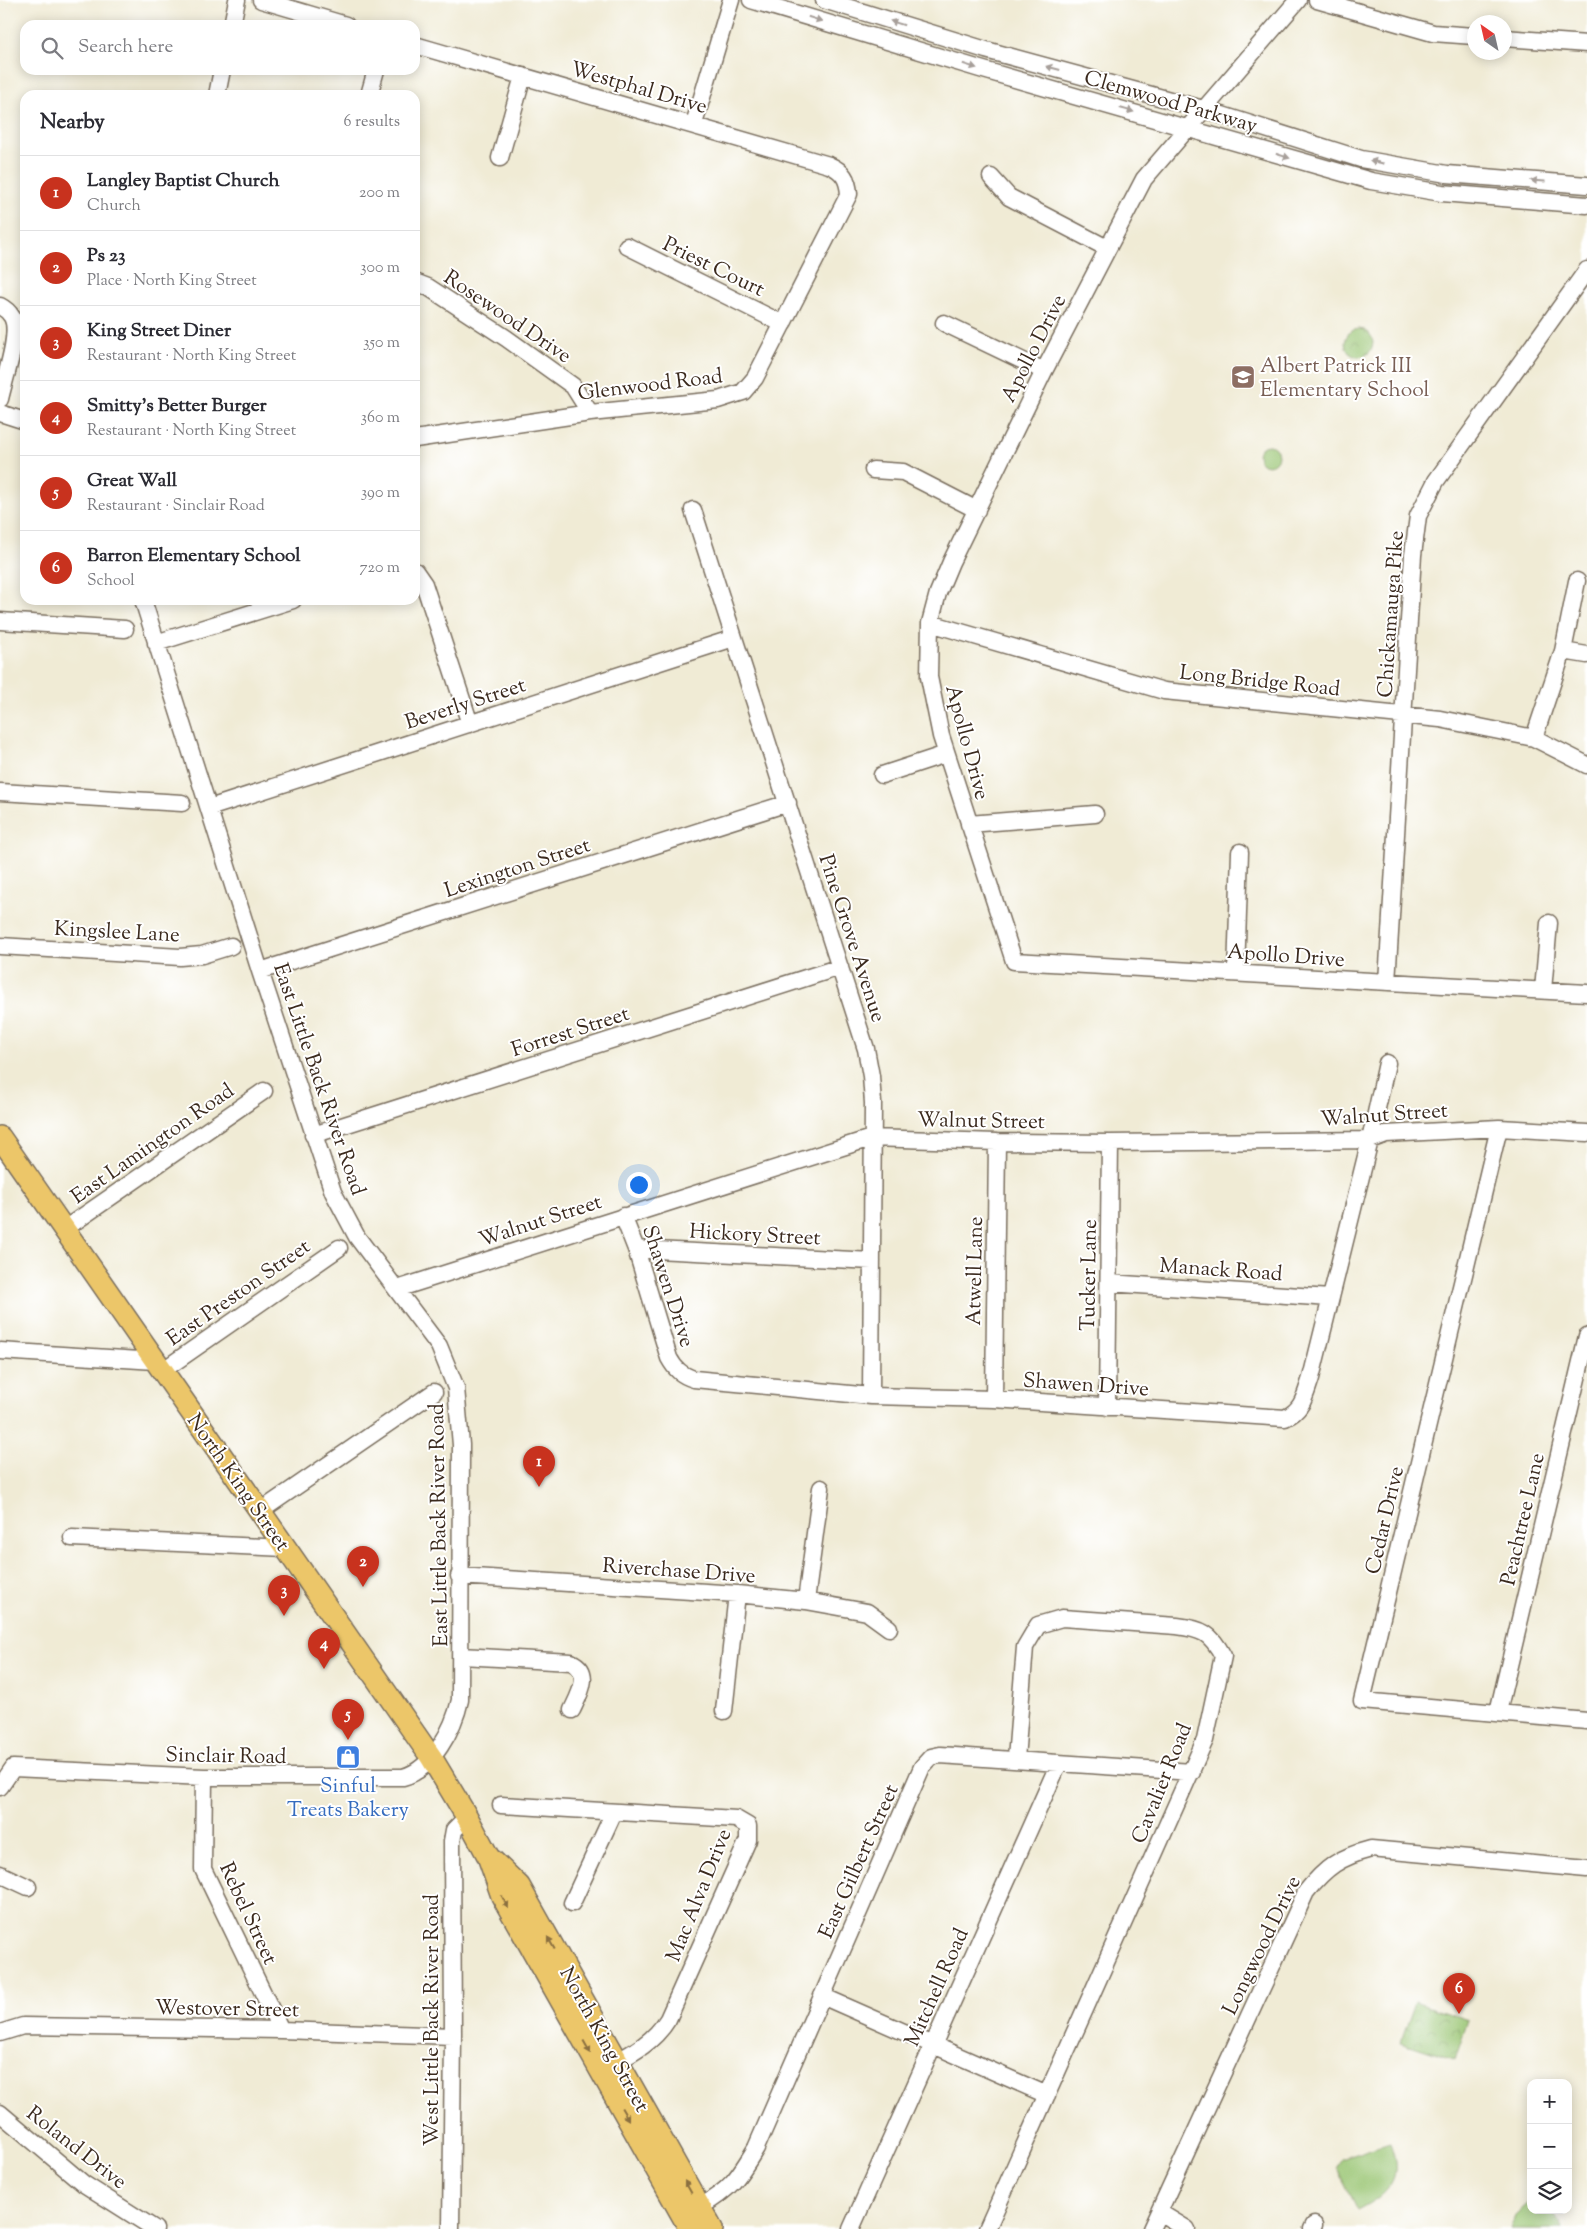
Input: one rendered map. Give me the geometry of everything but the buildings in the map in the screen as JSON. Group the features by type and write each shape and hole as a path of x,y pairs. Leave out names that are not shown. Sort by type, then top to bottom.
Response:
{"main road":[{"name":"North King Street","path":"0,1137 6,1155 63,1230 431,1758 488,1856 502,1896 700,2207 712,2229"},
{"name":"North King Street","path":"610,2066 690,2229"}],"street":[{"path":"233,20 238,0"},
{"path":"261,0 329,20"},
{"path":"694,124 730,0"},
{"name":"Clemwood Parkway","path":"751,0 980,69 1334,171 1412,189 1587,205"},
{"name":"Clemwood Parkway","path":"824,0 986,50 1203,109 1361,159 1391,166 1447,174 1587,185"},
{"name":"Apollo Drive","path":"1298,0 1144,179 1044,371 951,562 938,593 930,623 929,677 946,754 1014,961 1587,993"},
{"path":"1317,0 1433,33 1467,35"},
{"path":"1512,39 1587,44"},
{"name":"Westphal Drive","path":"420,46 694,124 829,165 839,170 847,180"},
{"path":"218,90 221,75"},
{"path":"370,90 375,75"},
{"path":"500,158 523,76"},
{"path":"991,177 1009,198 1107,248"},
{"name":"Glenwood Road","path":"420,438 590,413 731,397 742,392 755,378 845,204 849,194 847,180"},
{"name":"Priest Court","path":"627,246 783,324"},
{"name":"Chickamauga Pike","path":"1386,982 1413,555 1418,516 1436,481 1587,270"},
{"name":"Rosewood Drive","path":"420,284 428,287 506,338 573,386 590,413"},
{"path":"0,306 12,316 14,338 0,399"},
{"path":"944,323 1044,371"},
{"path":"0,413 20,419"},
{"path":"873,470 902,472 977,510"},
{"name":"Pine Grove Avenue","path":"694,510 866,1049 873,1103 871,1138 871,1396"},
{"path":"420,578 424,584 470,724"},
{"path":"1534,738 1562,651 1577,582"},
{"name":"East Little Back River Road","path":"145,605 260,971 333,1192 358,1237 440,1346 456,1388 461,1445 460,1700 458,1711 448,1734 431,1758"},
{"path":"156,643 277,605"},
{"path":"0,621 125,629"},
{"name":"Long Bridge Road","path":"930,623 1164,691 1440,719 1534,738 1587,765"},
{"name":"Beverly Street","path":"209,808 734,638"},
{"path":"1562,651 1587,655"},
{"path":"882,775 946,754"},
{"path":"0,792 182,803"},
{"name":"Lexington Street","path":"260,971 788,803"},
{"path":"969,824 1095,814"},
{"path":"1236,973 1240,852"},
{"path":"1543,990 1548,923"},
{"name":"Kingslee Lane","path":"0,946 180,957 202,955 231,946"},
{"name":"Forrest Street","path":"313,1135 840,967"},
{"name":"Shawen Drive","path":"623,1216 636,1249 669,1358 675,1369 685,1376 694,1379 871,1396 994,1399 1285,1418 1295,1414 1302,1406 1311,1378 1370,1140 1387,1063"},
{"name":"East Lamington Road","path":"63,1230 264,1091"},
{"name":"Walnut Street","path":"397,1289 871,1138 1110,1143 1370,1140 1386,1134 1499,1128 1587,1133"},
{"name":"Cedar Drive","path":"1499,1128 1362,1701 1587,1721"},
{"name":"Atwell Lane","path":"994,1399 997,1142"},
{"name":"Tucker Lane","path":"1107,1407 1110,1143"},
{"name":"East Preston Street","path":"158,1366 339,1248"},
{"name":"Hickory Street","path":"636,1249 872,1261"},
{"name":"Manack Road","path":"1109,1283 1330,1298"},
{"name":"Peachtree Lane","path":"1498,1712 1587,1336"},
{"path":"0,1351 158,1366"},
{"path":"259,1512 434,1392"},
{"path":"806,1601 821,1488"},
{"path":"72,1538 285,1548"},
{"name":"Riverchase Drive","path":"460,1576 737,1594 806,1601 867,1612 890,1628"},
{"path":"724,1711 737,1594"},
{"name":"Cavalier Road","path":"987,2229 1192,1772 1205,1740 1222,1656 1209,1635 1195,1628 1062,1618 1038,1625 1025,1647 1016,1760"},
{"path":"460,1656 571,1662 581,1670 583,1686 572,1710"},
{"name":"East Gilbert Street","path":"700,2207 727,2190 735,2182 756,2148 922,1768 931,1757 940,1754 1192,1772"},
{"name":"Sinclair Road","path":"0,1786 13,1768 204,1777 403,1777 417,1772 431,1758"},
{"name":"Mitchell Road","path":"851,2229 1059,1763"},
{"name":"Rebel Street","path":"204,1777 203,1870 281,2030"},
{"name":"Mac Alva Drive","path":"501,1805 736,1818 748,1826 749,1832 741,1857 668,2018 655,2037 610,2066"},
{"path":"572,1903 614,1812"},
{"name":"West Little Back River Road","path":"450,2229 453,2036 452,1841 454,1830 467,1817"},
{"name":"Longwood Drive","path":"1151,2229 1306,1892 1333,1863 1352,1854 1371,1849 1587,1869"},
{"path":"0,1874 28,1888"},
{"path":"822,1996 1047,2095"},
{"name":"Westover Street","path":"0,2033 24,2026 281,2030 453,2036"},
{"name":"Roland Drive","path":"0,2113 84,2184 154,2229"},
{"path":"1159,2212 1187,2229"}],"green space":[{"path":"1359,329 1369,333 1373,343 1369,353 1359,357 1349,353 1345,343 1349,333"},
{"path":"1268,445 1275,448 1278,455 1275,462 1268,465 1261,462 1258,455 1261,448"},
{"path":"1415,2002 1468,2020 1455,2060 1401,2042"},
{"path":"1390,2143 1395,2166 1391,2184 1378,2198 1358,2210 1337,2168 1341,2159"},
{"path":"1527,2206 1527,2214 1554,2214 1563,2229 1510,2229 1515,2216"}],"place":[{"name":"Albert Patrick III Elementary School","path":"1243,377"},
{"name":"Langley Baptist Church","path":"539,1487"},
{"name":"Ps 23","path":"363,1587"},
{"name":"King Street Diner","path":"284,1616"},
{"name":"Smitty's Better Burger","path":"324,1669"},
{"name":"Great Wall","path":"348,1740"},
{"name":"Sinful Treats Bakery","path":"348,1757"},
{"name":"Barron Elementary School","path":"1459,2014"}]}
